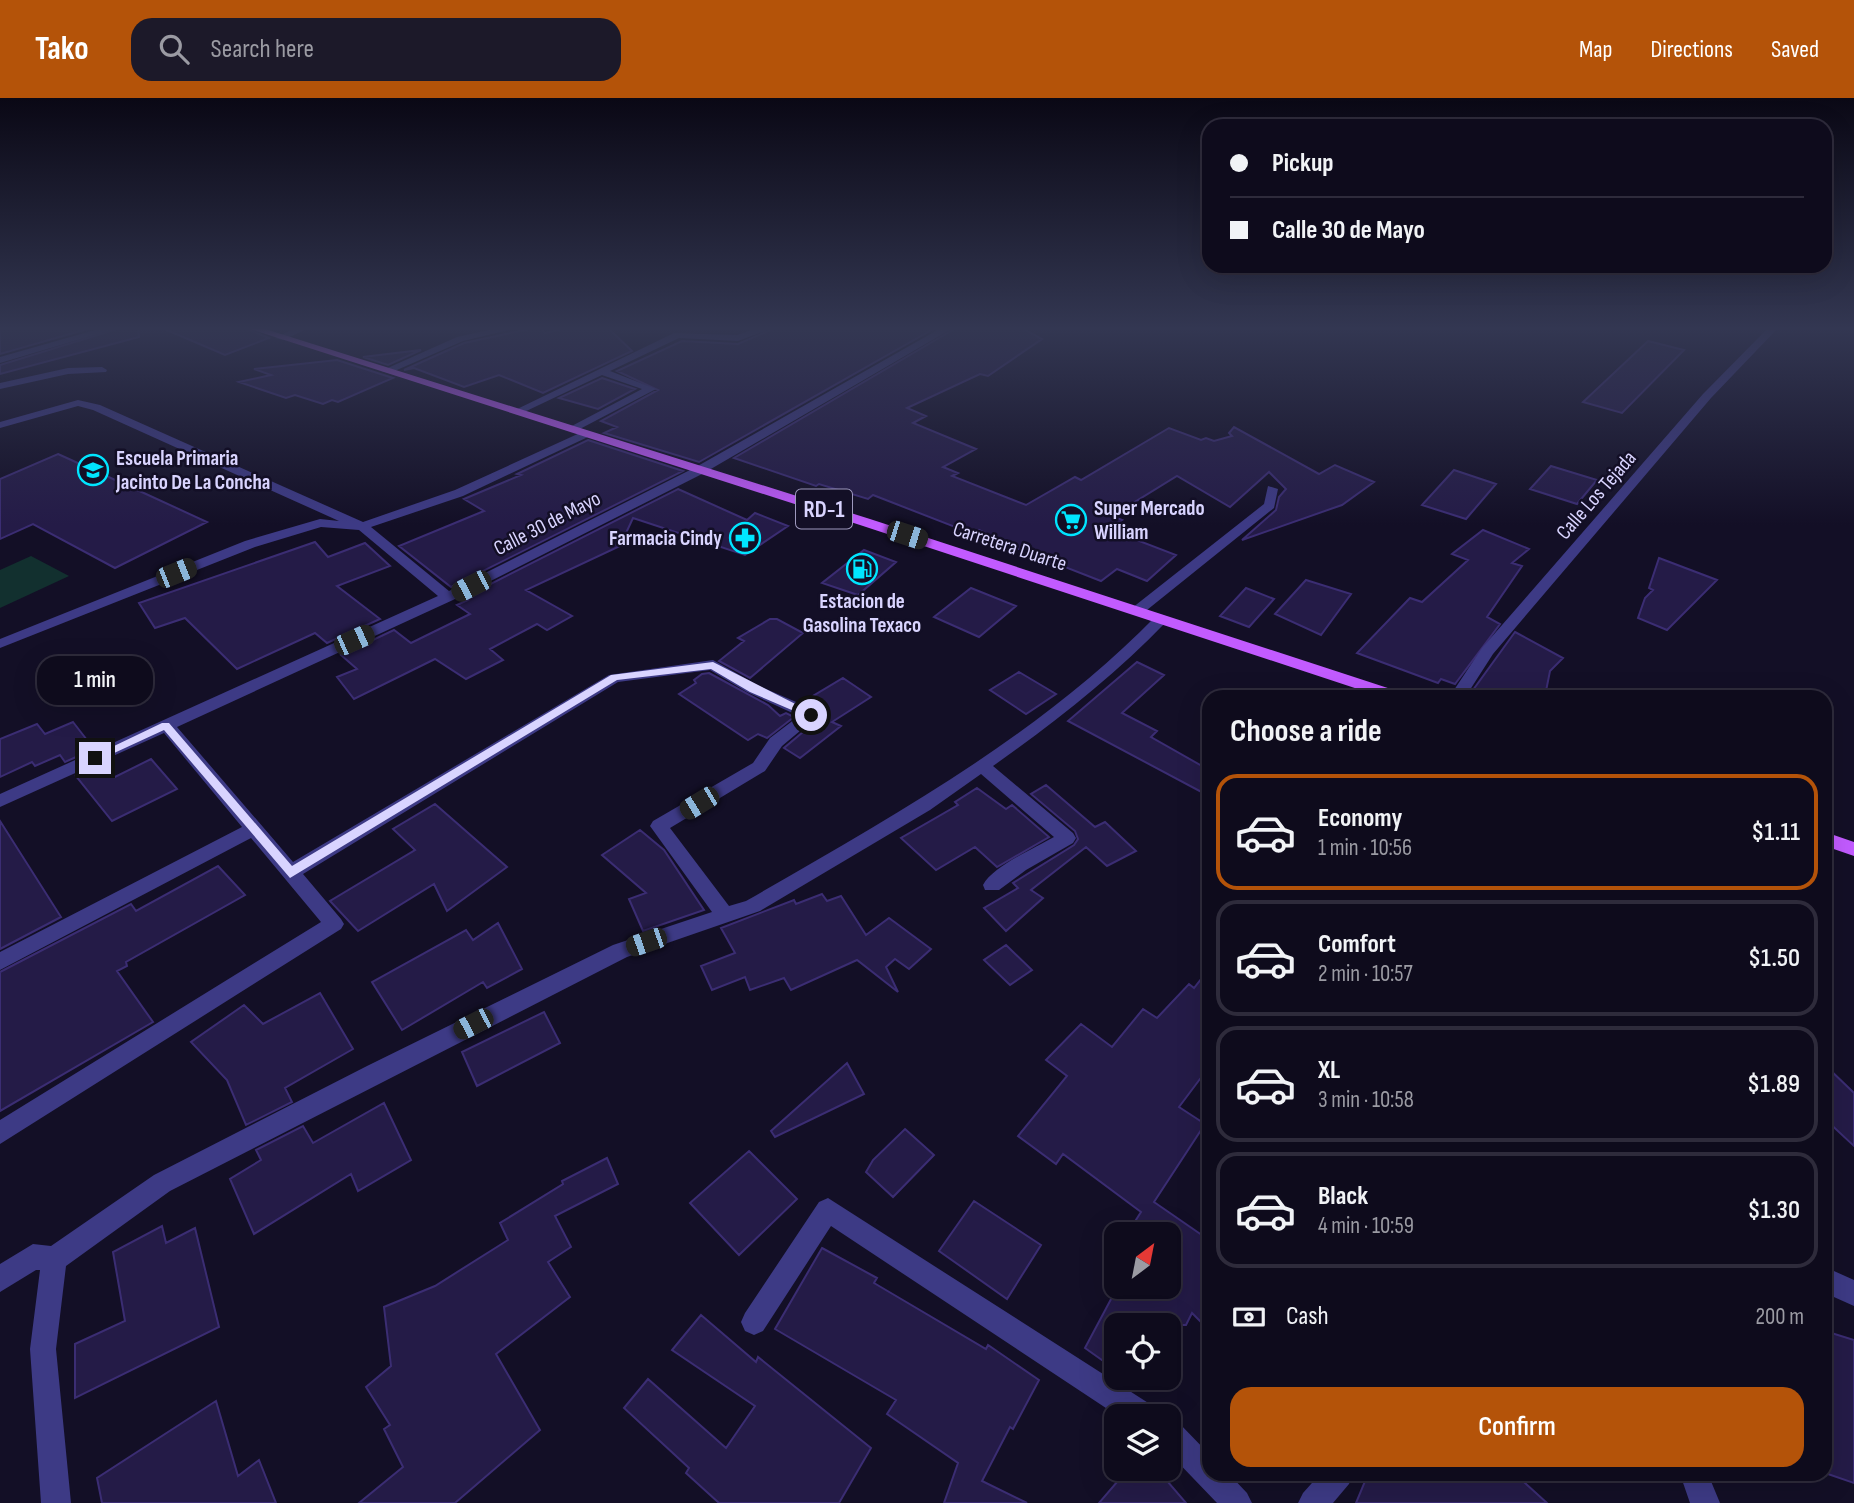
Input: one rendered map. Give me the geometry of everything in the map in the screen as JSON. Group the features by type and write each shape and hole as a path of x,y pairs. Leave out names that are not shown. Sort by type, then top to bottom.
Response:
{"main road":[{"name":"Carretera Duarte","path":"458,394 1376,690"},
{"path":"1832,841 1854,849"}],"street":[{"path":"516,412 554,394"},
{"path":"0,644 250,544 320,523 362,526 459,493 579,432 643,394"},
{"name":"Calle 30 de Mayo","path":"0,801 448,597 700,470 833,394"},
{"name":"Calle Los Tejada","path":"1462,690 1487,651 1709,394"},
{"path":"0,425 78,403 96,407 362,526 448,597"},
{"path":"1137,611 1270,505 1272,489"},
{"path":"0,1279 33,1257 54,1259 162,1183 620,951 753,906 924,806 982,766 1052,715 1129,652 1161,619"},
{"path":"290,873 614,678 713,665 753,689 811,715 776,742 759,767 659,826 725,915"},
{"path":"0,1133 334,924 166,725"},
{"path":"982,766 1067,838 1019,865 992,885"},
{"path":"0,962 252,829"},
{"path":"754,1322 828,1210 1125,1404"},
{"path":"54,1259 43,1349 56,1503"},
{"path":"1832,1283 1854,1293"},
{"path":"1181,1445 1202,1467"},
{"path":"1216,1481 1237,1503"},
{"path":"1313,1503 1333,1481"},
{"path":"1697,1481 1705,1503"}],"green space":[{"path":"31,556 69,576 0,608 0,570"}],"building":[{"path":"273,394 357,394 338,402 332,400 323,404 295,395 286,398"},
{"path":"569,394 627,394 598,409 559,398"},
{"path":"651,394 820,394 699,462 604,433 617,427 601,421"},
{"path":"844,394 938,394 907,408 926,416 913,423 976,449 943,467 958,473 952,476 1026,505 1075,477 1081,480 1169,428 1201,440 1206,438 1214,441 1232,436 1229,433 1234,427 1319,474 1335,465 1374,482 1342,505 1242,540 1276,510 1279,497 1286,489 1269,472 1230,507 1177,476 1112,516 1122,520 1108,529 1176,555 1147,581 1117,569 1101,581 1055,563 1052,565 979,530 973,534 873,495 868,499 819,484 816,486 734,458"},
{"path":"1592,394 1641,394 1622,413 1583,402"},
{"path":"588,440 683,471 451,587 399,546 484,511 464,499 521,475 517,474"},
{"path":"58,454 207,522 115,568 33,524 0,539 0,479"},
{"path":"1551,466 1597,480 1577,504 1530,489"},
{"path":"1454,470 1496,484 1466,519 1422,505"},
{"path":"678,489 747,520 755,513 788,526 745,555 633,518 620,546 526,590 572,616 547,630 537,624 490,649 503,660 466,679 435,659 354,699 337,677 357,669 341,655 394,630 411,643 470,614 457,605 468,600 465,597"},
{"path":"1483,530 1529,549 1512,563 1522,566 1487,617 1500,624 1455,684 1441,679 1438,683 1357,653 1410,598 1422,602 1468,560 1452,554"},
{"path":"315,542 328,557 365,543 390,566 337,586 380,619 327,643 315,633 237,669 185,618 155,628 139,603"},
{"path":"864,550 896,562 858,595 822,583"},
{"path":"1659,558 1717,580 1667,630 1638,618 1645,598 1653,590 1649,588"},
{"path":"1306,580 1351,594 1321,635 1275,614"},
{"path":"971,588 1016,606 979,637 934,617"},
{"path":"1246,588 1274,599 1249,627 1220,616"},
{"path":"770,619 777,619 803,633 750,678 719,661 744,641 738,638"},
{"path":"1515,632 1563,658 1550,671 1546,690 1473,690"},
{"path":"1137,662 1164,675 1122,713 1157,731 1151,737 1202,766 1202,792 1068,721"},
{"path":"1019,672 1056,694 1026,714 990,690"},
{"path":"709,673 768,705 780,716 786,713 794,717 767,738 758,734 748,740 679,694 696,683 694,680 702,674"},
{"path":"843,678 871,697 832,722 841,726 800,758 784,748 822,716 818,709 803,702"},
{"path":"73,722 94,749 65,762 60,755 35,766 32,762 0,777 0,739 37,724 45,734"},
{"path":"151,759 177,789 112,821 76,776 104,763 115,777"},
{"path":"1046,785 1095,827 1105,822 1136,851 1107,866 1086,847 1031,890 1043,898 1006,931 984,908 1018,888 1013,883 1074,845 1078,839 1075,831 1031,794"},
{"path":"977,788 1006,809 1012,805 1049,837 997,867 975,847 936,870 901,838 958,805 955,802"},
{"path":"435,804 507,867 447,911 434,884 358,931 330,901 415,850 393,829"},
{"path":"0,821 61,917 0,949"},
{"path":"640,830 664,850 704,910 643,931 629,899 646,893 602,855"},
{"path":"218,866 245,895 126,962 127,966 117,971 153,1022 0,1111 0,972 131,904 136,911"},
{"path":"822,894 827,901 841,896 866,935 889,918 931,949 909,969 895,959 886,967 898,992 857,960 791,990 784,978 750,990 745,977 712,990 701,966 735,953 721,928 794,900 796,904"},
{"path":"498,923 522,969 487,988 483,982 402,1030 372,982 466,930 473,940"},
{"path":"1006,945 1032,970 1010,985 984,960"},
{"path":"1202,978 1202,1076 1179,1107 1202,1122 1202,1129 1154,1202 1202,1235 1202,1323 1192,1313 1186,1325 1181,1325 1181,1313 1104,1313 1104,1361 1085,1348 1111,1299 1181,1299 1181,1222 1135,1222 1141,1212 1063,1154 1056,1164 1018,1136 1067,1076 1046,1060 1081,1024 1112,1047 1143,1009 1157,1018 1189,984 1194,988"},
{"path":"320,993 353,1049 285,1088 292,1102 246,1125 227,1080 191,1042 244,1005 263,1024"},
{"path":"544,1012 560,1043 477,1086 462,1052"},
{"path":"847,1063 864,1094 775,1137 771,1131"},
{"path":"1832,1072 1854,1093 1854,1146 1832,1126"},
{"path":"384,1103 411,1160 358,1191 351,1174 254,1234 230,1179 261,1160 256,1150 303,1126 313,1143"},
{"path":"905,1129 934,1155 893,1197 866,1172 873,1160"},
{"path":"749,1151 797,1199 739,1255 690,1203"},
{"path":"607,1158 618,1184 555,1216 571,1247 548,1262 570,1297 496,1354 540,1430 455,1503 359,1503 403,1467 384,1429 390,1425 366,1387 391,1366 384,1307 435,1286 508,1240 500,1223 563,1184 562,1181"},
{"path":"974,1201 1041,1245 1007,1299 939,1251"},
{"path":"162,1226 166,1243 195,1228 219,1327 75,1398 75,1344 125,1321 113,1252"},
{"path":"822,1248 877,1278 874,1283 986,1349 988,1345 1039,1380 1013,1429 1010,1427 982,1481 1027,1503 944,1503 958,1463 887,1414 896,1400 775,1329"},
{"path":"701,1315 756,1362 758,1357 871,1448 839,1503 719,1503 686,1473 689,1468 624,1408 648,1379 726,1448 755,1406 672,1350"},
{"path":"1832,1333 1854,1340 1854,1483 1832,1475"},
{"path":"216,1401 238,1476 259,1460 276,1503 102,1503 97,1478"},
{"path":"1118,1481 1167,1481 1186,1503 1099,1503"},
{"path":"1365,1481 1523,1481 1547,1503 1356,1503"}],"place":[{"name":"Escuela Primaria Jacinto De La Concha","path":"93,470"},
{"name":"Super Mercado William","path":"1071,520"},
{"name":"Farmacia Cindy","path":"745,538"},
{"name":"Estacion de Gasolina Texaco","path":"862,569"}],"route":[{"path":"95,758 166,725 290,873 614,678 713,665 753,689 811,715"}]}
